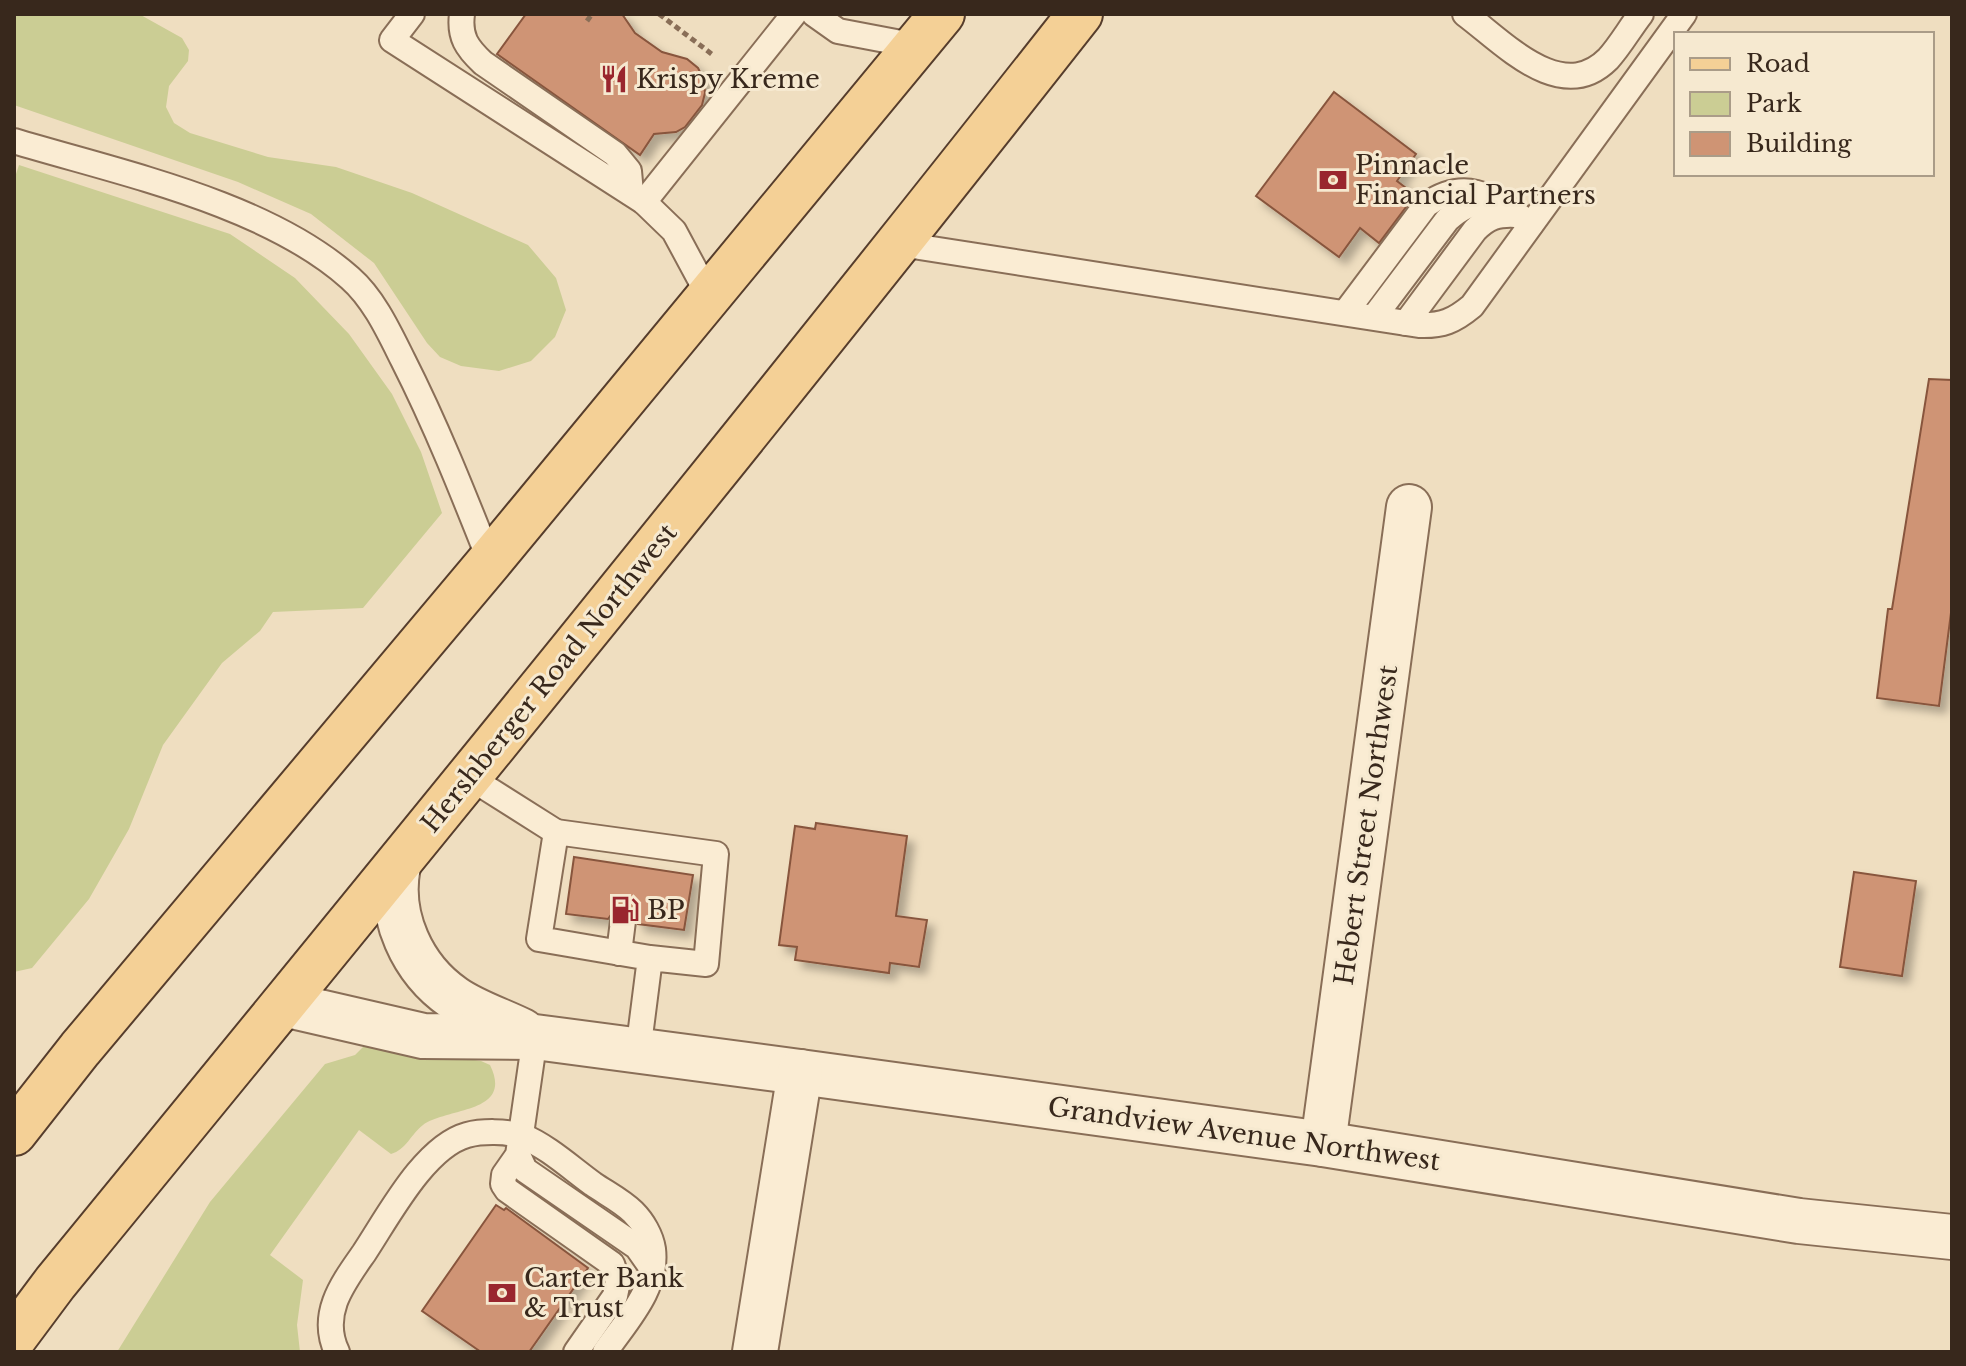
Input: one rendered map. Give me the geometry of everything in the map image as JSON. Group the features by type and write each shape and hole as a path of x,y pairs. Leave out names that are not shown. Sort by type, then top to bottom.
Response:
{"main road":[{"name":"Hershberger Road Northwest","path":"14,1338 55,1283 398,866 900,244 1080,14"},
{"path":"14,1133 80,1049 930,30"},
{"path":"14,1097 80,1049"}],"street":[{"name":"Hebert Street Northwest","path":"1323,1144 1409,507"},
{"name":"Grandview Avenue Northwest","path":"398,866 395,895 401,929 422,965 452,997 535,1037"},
{"name":"Grandview Avenue Northwest","path":"284,1004 423,1036 535,1037 1323,1144 1799,1221 1952,1237"},
{"path":"755,1352 800,1072"}],"lane":[{"path":"412,14 392,40 638,198 674,231 709,296"},
{"path":"462,14 460,28 466,47 483,63 615,154 629,171 638,198"},
{"path":"638,198 794,14"},
{"path":"814,14 838,31 930,30"},
{"path":"1465,14 1539,69 1572,77 1590,72 1607,59 1641,14"},
{"path":"900,244 1406,323 1439,325 1457,319 1472,306 1516,214 1684,14"},
{"path":"14,141 217,202 296,240 351,279 382,318 432,417 490,561"},
{"path":"1345,313 1426,205 1441,195 1460,191 1480,192 1516,214"},
{"path":"1374,317 1447,220 1461,208 1478,202 1516,214"},
{"path":"1406,323 1486,219 1499,214 1516,214"},
{"path":"469,777 556,832 631,854 716,854 706,964 539,939 556,832"},
{"path":"619,953 623,921"},
{"path":"638,1052 650,958"},
{"path":"535,1037 519,1145 504,1175 503,1184 507,1190 612,1264 618,1281 615,1296 576,1352"},
{"path":"337,1352 331,1339 330,1313 339,1288 422,1169 442,1148 467,1135 491,1132 632,1211 646,1228 653,1248 653,1269 647,1291 605,1352"}],"path":[{"path":"587,21 592,14"},
{"path":"659,14 723,62"}],"green space":[{"path":"14,14 139,14 182,38 189,50 188,61 169,86 166,107 174,123 190,133 268,157 336,167 412,193 528,245 556,278 566,310 555,337 531,361 499,371 461,366 440,357 427,343 374,263 311,214 238,182 14,105"},
{"path":"19,165 230,234 295,278 349,334 392,394 421,452 442,513 363,608 273,612 260,631 222,663 163,745 129,829 89,899 32,968 14,972 14,180"},
{"path":"366,1044 481,1061 490,1065 495,1081 493,1093 475,1107 423,1125 401,1149 391,1154 359,1130 270,1255 303,1280 297,1325 300,1352 117,1352 210,1202 325,1064 355,1055"}],"building":[{"path":"526,14 622,14 635,33 662,52 687,59 698,68 704,80 702,105 685,127 676,132 654,134 640,155 497,54"},
{"path":"1334,92 1416,154 1397,181 1415,195 1379,243 1360,228 1339,257 1256,196"},
{"path":"1929,379 1952,380 1952,605 1939,706 1877,698 1888,609 1892,609"},
{"path":"816,823 907,836 896,916 927,920 919,967 890,963 889,973 795,960 797,947 779,945 795,826 815,829"},
{"path":"574,857 693,875 684,930 638,924 636,914 626,906 616,908 608,919 566,914"},
{"path":"1854,872 1916,881 1902,976 1840,967"},
{"path":"496,1205 504,1210 506,1208 588,1268 529,1352 481,1352 422,1311"}],"place":[{"name":"Krispy Kreme","path":"614,79"},
{"name":"Pinnacle Financial Partners","path":"1333,180"},
{"name":"BP","path":"625,910"},
{"name":"Carter Bank & Trust","path":"502,1293"}]}
